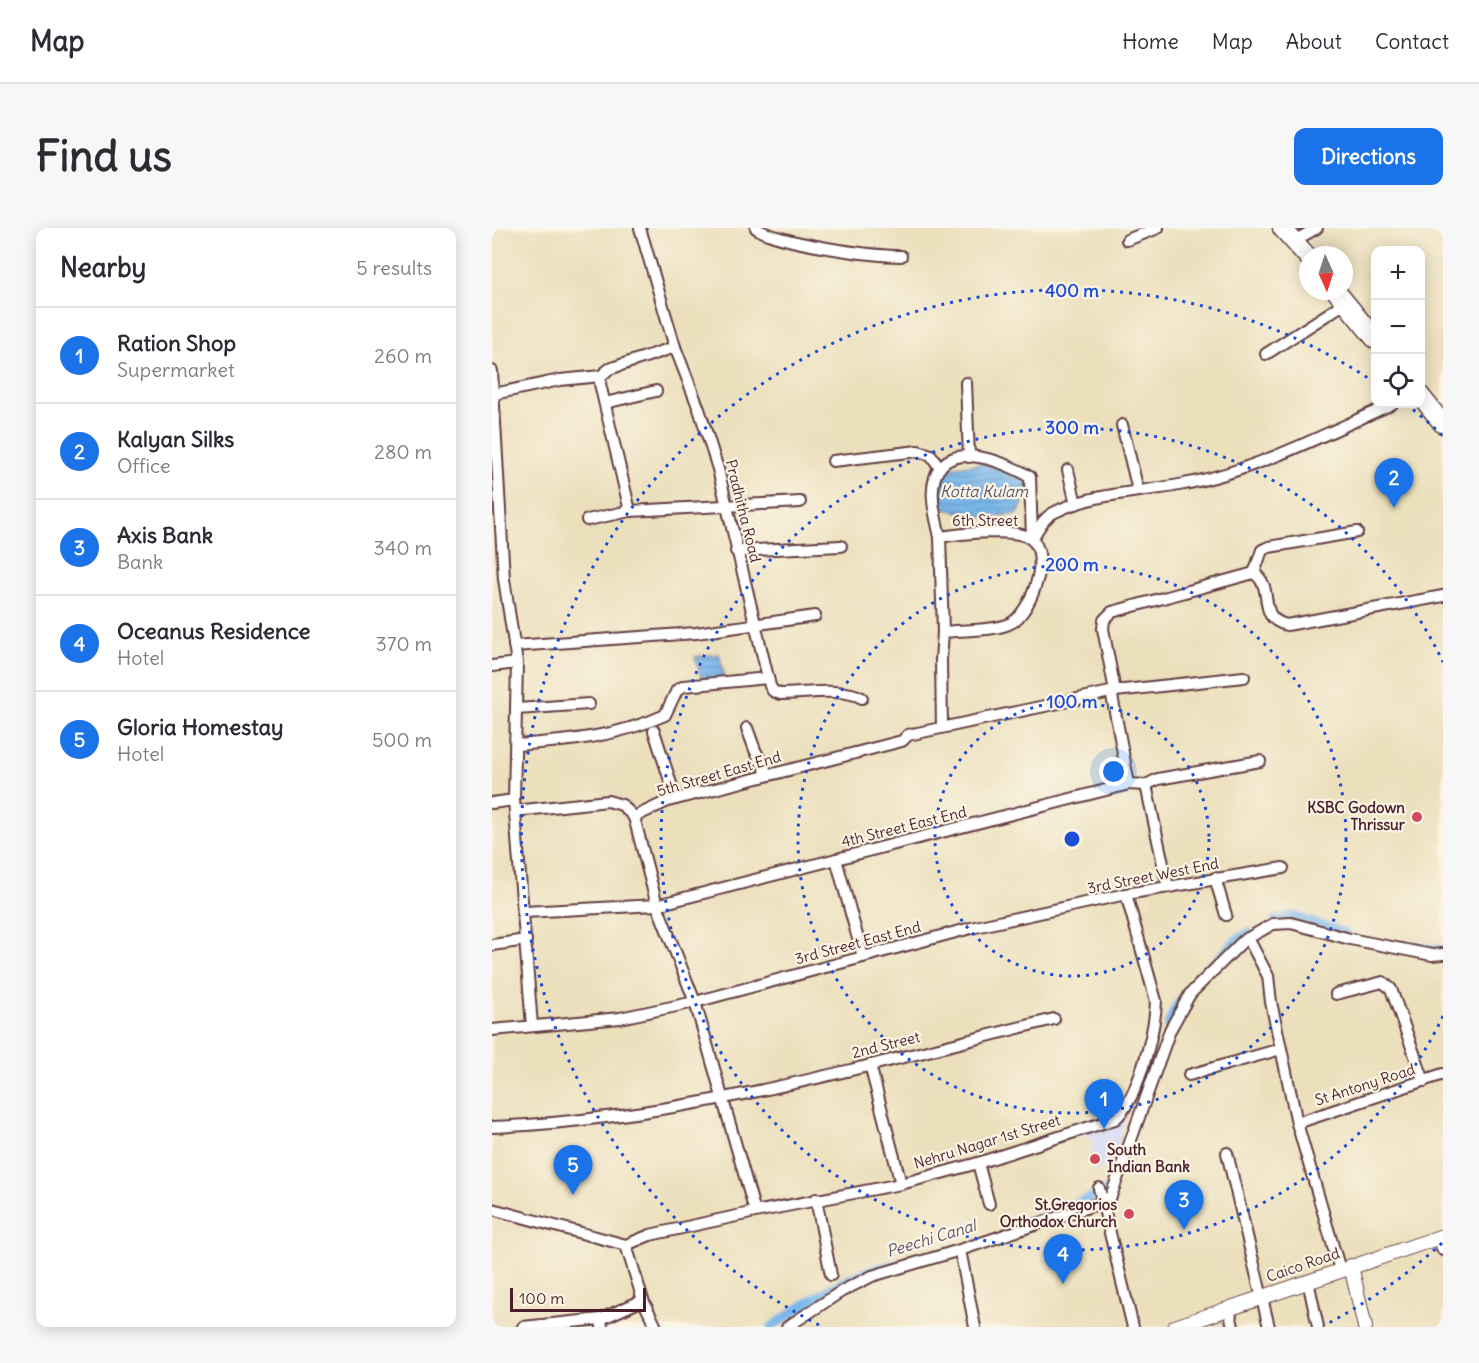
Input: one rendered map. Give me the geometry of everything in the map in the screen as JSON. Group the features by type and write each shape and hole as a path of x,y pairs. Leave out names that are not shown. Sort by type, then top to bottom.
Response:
{"main road":[{"path":"1288,235 1299,247"},
{"path":"1343,300 1371,334"},
{"path":"1425,401 1443,424"}],"street":[{"name":"Pradhitha Road","path":"640,228 646,255 675,347 699,409 756,622 768,678"},
{"path":"756,228 764,234 820,245 879,256 901,256"},
{"path":"1127,240 1158,228"},
{"path":"1288,235 1317,228"},
{"path":"1266,354 1336,300"},
{"path":"494,394 560,380 601,376 609,369 675,347"},
{"path":"492,371 495,472 504,579 517,663 518,709 514,806 532,1026"},
{"path":"601,376 630,511"},
{"path":"966,382 969,457"},
{"path":"605,403 656,391"},
{"path":"1032,539 1053,513 1076,504 1138,490 1184,484 1231,471 1320,437 1383,408"},
{"path":"1122,425 1138,490"},
{"path":"833,461 918,452 931,455 940,468"},
{"path":"940,537 933,504 935,478 940,468 949,461 969,457 990,457 1030,477 1032,539"},
{"path":"1068,470 1076,504"},
{"path":"587,519 630,511 800,502"},
{"path":"1254,573 1262,550 1269,547 1357,532"},
{"name":"6th Street","path":"942,727 940,660 944,632 940,537 964,533 1023,535 1032,539 1040,552 1040,574 1020,616 1011,624 999,627 944,632"},
{"path":"736,550 841,546"},
{"path":"1254,573 1264,584 1269,615 1277,622 1287,625 1443,596"},
{"path":"1129,784 1112,696 1115,691 1103,629 1104,620 1112,612 1254,573"},
{"path":"514,646 696,633 756,622 815,616"},
{"path":"492,666 517,663"},
{"name":"5th Street East End","path":"634,817 676,799 902,741 908,735 942,727 1115,691 1244,677"},
{"path":"516,745 608,735 665,715 677,690 684,686 768,678 773,691 780,694 844,693 855,694 862,698"},
{"path":"518,709 589,704"},
{"path":"747,728 768,775"},
{"path":"654,731 676,799"},
{"name":"4th Street East End","path":"524,912 657,905 1129,784 1146,785 1158,779 1260,761"},
{"path":"1146,785 1168,887"},
{"path":"492,803 514,806 608,801 622,805 634,817 657,905 695,1002 725,1099 755,1212"},
{"path":"836,859 863,957"},
{"name":"3rd Street West End","path":"1029,917 1126,894 1282,868"},
{"path":"1215,878 1226,915"},
{"name":"Nehru Nagar 1st Street","path":"626,1245 650,1235 816,1199 901,1184 978,1163 1115,1119 1125,1111 1152,1034 1156,1001 1126,894"},
{"name":"3rd Street East End","path":"492,1030 620,1018 695,1002 971,928 1029,917"},
{"path":"787,1327 865,1278 960,1250 1102,1196 1111,1196 1116,1188 1170,1030 1190,994 1248,938 1273,924 1291,923 1350,939 1432,955 1443,954"},
{"path":"1248,938 1268,976 1297,1123 1365,1327"},
{"path":"492,945 526,940"},
{"path":"1336,994 1376,982 1383,982 1391,988 1424,1081"},
{"name":"2nd Street","path":"492,1127 605,1119 725,1099 1054,1019"},
{"path":"1189,1075 1281,1049"},
{"name":"Nehru Nagar 1st Street","path":"870,1065 901,1184"},
{"name":"St Antony Road","path":"1297,1123 1443,1074"},
{"path":"1227,1153 1269,1327"},
{"path":"978,1163 989,1204"},
{"path":"1102,1196 1133,1327"},
{"path":"816,1199 831,1275"},
{"path":"492,1209 626,1245 643,1300 656,1327"},
{"name":"Caico Road","path":"1175,1327 1346,1268 1441,1241"},
{"path":"960,1250 975,1327"},
{"path":"1308,1281 1318,1327"},
{"path":"524,1327 602,1323 643,1300"},
{"path":"1229,1308 1233,1327"}],"shaded area":[{"path":"1126,1119 1112,1163 1095,1172 1090,1135 1087,1137 1082,1129"}],"water":[{"name":"Kotta Kulam","path":"981,464 1011,471 1030,484 1018,514 983,517 941,508 939,497 948,468"},
{"path":"719,654 725,679 702,680 695,657"}],"waterway":[{"name":"Peechi Canal","path":"1275,920 1293,916 1345,933"},
{"name":"Peechi Canal","path":"1210,967 1236,940 1249,932"},
{"name":"Peechi Canal","path":"1414,947 1443,950"},
{"name":"Peechi Canal","path":"1168,1025 1176,1006 1187,993"},
{"name":"Peechi Canal","path":"1050,1215 1106,1191"},
{"name":"Peechi Canal","path":"771,1327 817,1296 850,1278 868,1271 903,1264"}],"place":[{"name":"Kalyan Silks","path":"1394,508"},
{"name":"KSBC Godown Thrissur","path":"1417,817"},
{"name":"Ration Shop","path":"1104,1129"},
{"name":"South Indian Bank","path":"1095,1159"},
{"name":"Gloria Homestay","path":"573,1195"},
{"name":"St.Gregorios Orthodox Church","path":"1129,1214"},
{"name":"Axis Bank","path":"1184,1230"},
{"name":"Oceanus Residence","path":"1063,1284"}]}
